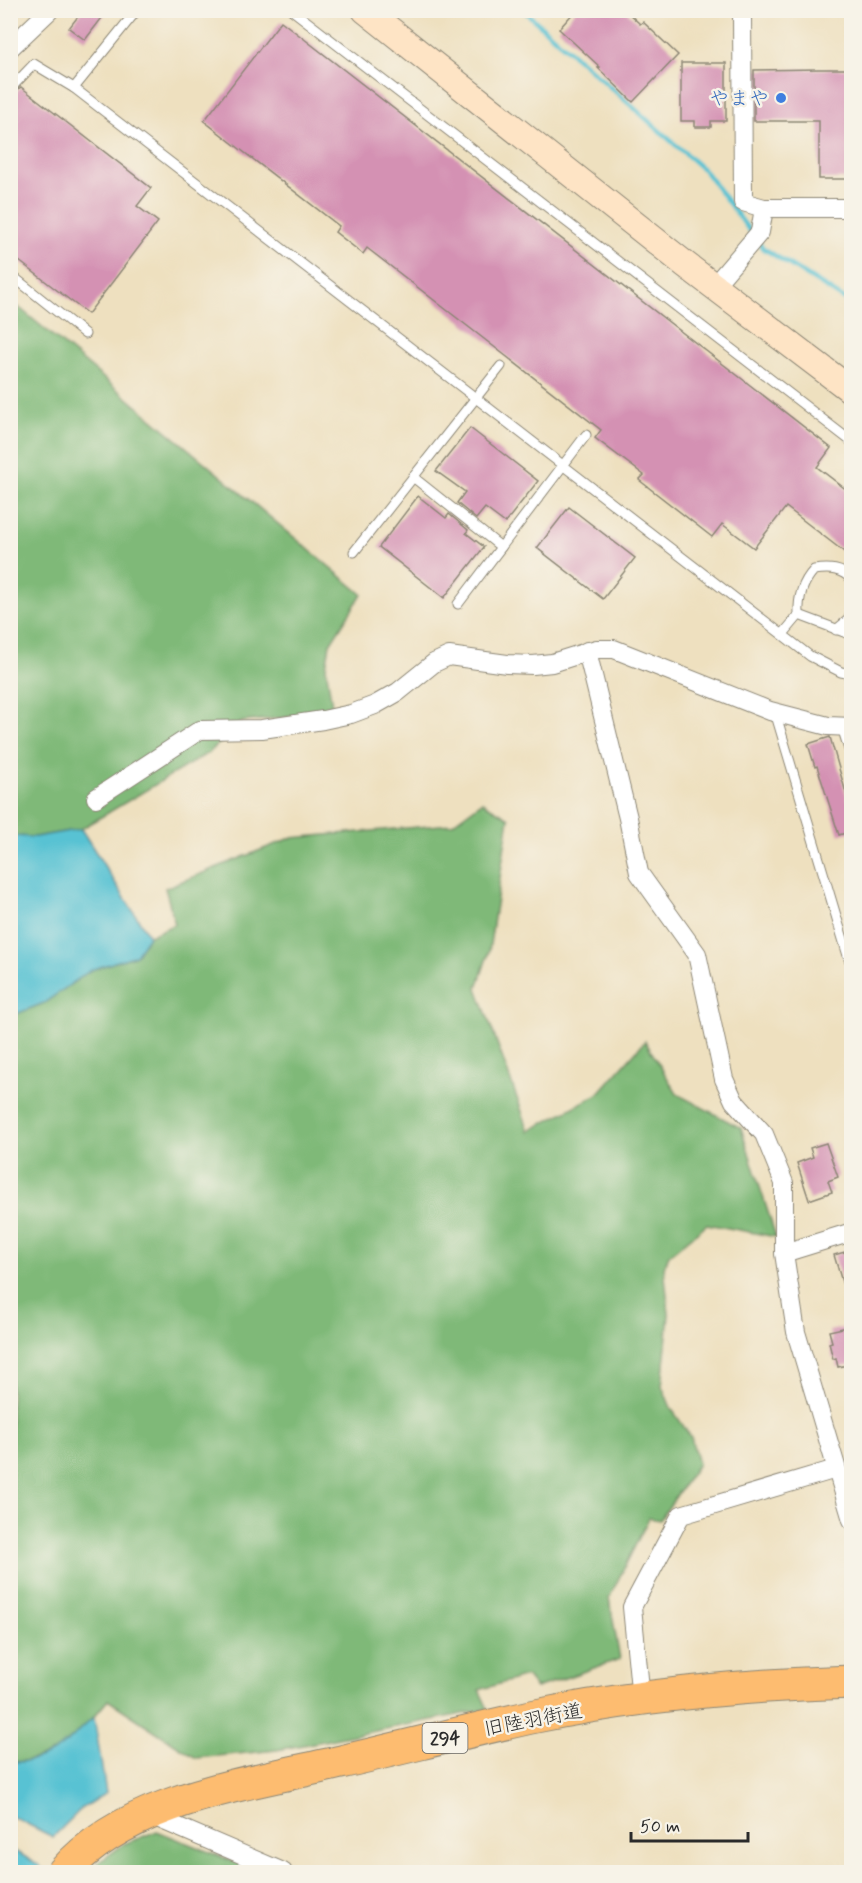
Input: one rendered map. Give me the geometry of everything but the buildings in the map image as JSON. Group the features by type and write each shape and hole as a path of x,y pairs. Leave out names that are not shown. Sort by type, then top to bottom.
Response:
{"highway":[{"name":"旧陸羽街道","path":"64,1872 99,1839 122,1825 146,1814 204,1795 537,1716 640,1700 772,1685 852,1682"}],"street":[{"path":"10,48 50,10"},
{"path":"365,10 714,286 852,391"},
{"path":"742,10 741,190 743,202 764,208 852,207"},
{"path":"714,286 760,232 764,208"},
{"path":"96,798 200,730 262,729 351,714 375,705 398,692 434,663 449,656 533,665 552,663 596,649 614,648 775,712 828,726 847,727"},
{"path":"587,651 628,818 639,873 697,954 724,1078 734,1101 764,1134 784,1183 784,1253 796,1332 852,1520"},
{"path":"784,1253 852,1232"},
{"path":"640,1700 632,1607 681,1515 836,1469"},
{"path":"146,1814 283,1872"}],"lane":[{"path":"74,88 137,10"},
{"path":"292,10 852,442"},
{"path":"10,89 34,64 74,88 810,656 841,672 852,674"},
{"path":"10,274 85,334"},
{"path":"354,552 501,366"},
{"path":"458,604 586,435"},
{"path":"413,477 501,547"},
{"path":"783,634 799,615 798,600 804,583 814,570 828,568 839,570 852,580"},
{"path":"836,630 848,620 852,612"},
{"path":"799,615 852,635"},
{"path":"775,712 849,959"},
{"path":"847,727 852,759"}],"green space":[{"path":"10,300 362,594 330,644 326,667 333,712 242,722 210,752 81,829 35,837 10,836"},
{"path":"482,802 509,818 489,951 477,988 529,1131 598,1094 645,1041 677,1094 741,1128 776,1237 707,1224 669,1255 664,1267 669,1314 662,1386 671,1408 691,1437 698,1464 660,1520 649,1518 609,1598 620,1659 536,1688 526,1676 479,1690 488,1709 277,1750 196,1758 108,1700 78,1734 55,1751 42,1757 11,1762 11,1016 44,1003 91,970 136,955 149,936 175,924 165,888 291,838 452,824"},
{"path":"157,1831 259,1872 86,1872 124,1844"}],"water":[{"path":"81,829 149,936 136,955 91,970 44,1003 11,1016 11,836 35,837"},
{"path":"94,1717 106,1793 82,1808 53,1837 11,1816 11,1762 37,1759 47,1755 66,1743"},
{"path":"11,1849 38,1864 44,1871 11,1872"}],"waterway":[{"path":"523,10 704,170 752,234"},
{"path":"757,240 763,248 852,304"}],"place":[{"name":"やまや","path":"781,98"}]}
